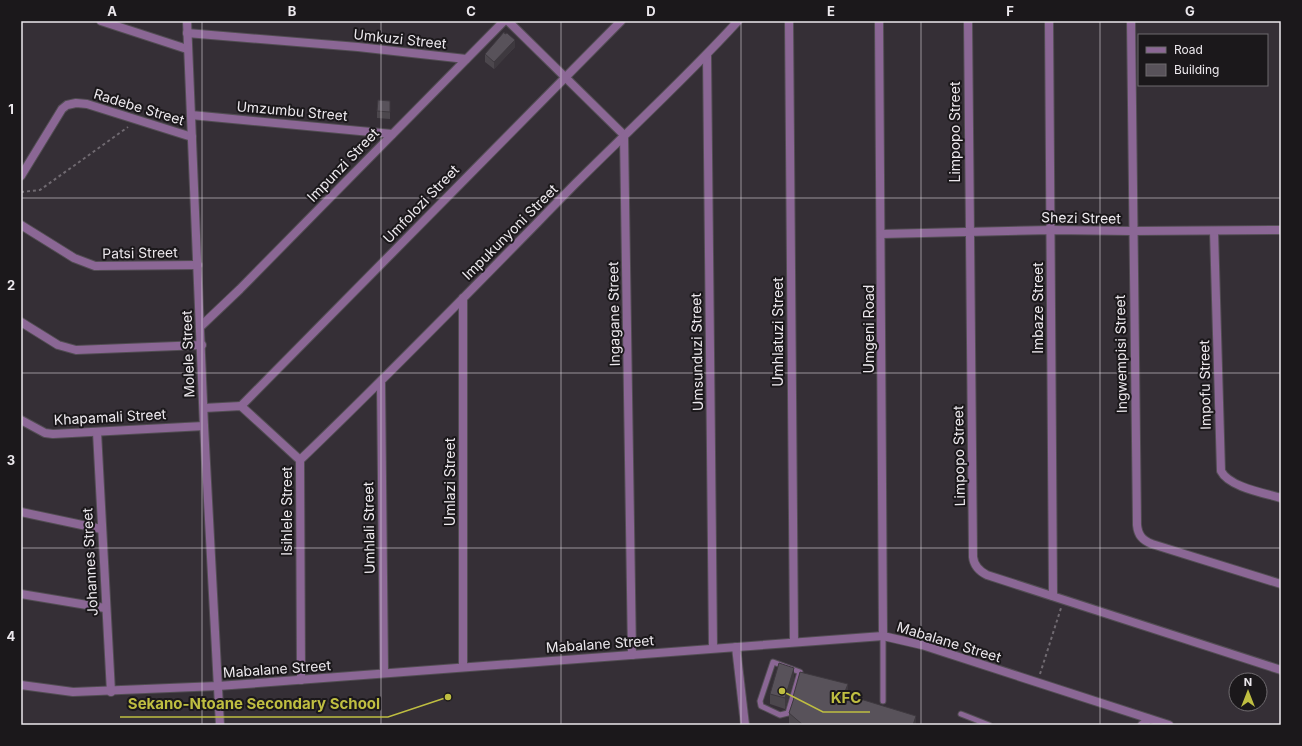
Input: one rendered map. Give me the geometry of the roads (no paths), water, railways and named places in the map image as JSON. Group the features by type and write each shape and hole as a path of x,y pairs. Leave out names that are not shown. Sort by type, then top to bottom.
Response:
{"street":[{"path":"100,21 188,49"},
{"name":"Molele Street","path":"187,21 202,345 204,426 220,725"},
{"name":"Impunzi Street","path":"200,327 240,289 504,21"},
{"path":"508,21 624,135"},
{"name":"Umfolozi Street","path":"241,406 479,163 621,21"},
{"name":"Impukunyoni Street","path":"300,460 380,383 624,135 707,55 738,21"},
{"name":"Umhlatuzi Street","path":"789,21 794,642"},
{"name":"Umgeni Road","path":"879,21 883,636"},
{"name":"Limpopo Street","path":"968,21 973,560 978,570 987,575 1281,670"},
{"name":"Imbaze Street","path":"1050,21 1053,596"},
{"name":"Ingwempisi Street","path":"1131,21 1132,231 1138,533 1143,539 1152,544 1281,584"},
{"name":"Umkuzi Street","path":"187,33 358,47 466,59"},
{"name":"Umsunduzi Street","path":"707,55 713,648"},
{"name":"Radebe Street","path":"21,176 62,109 67,105 76,103 87,104 192,137"},
{"name":"Umzumbu Street","path":"191,115 392,134"},
{"name":"Ingagane Street","path":"624,135 632,655"},
{"name":"Patsi Street","path":"21,225 74,258 95,266 198,265"},
{"name":"Shezi Street","path":"881,234 1051,230 1281,230"},
{"name":"Impofu Street","path":"1214,231 1221,471 1225,478 1232,482 1281,498"},
{"name":"Umlazi Street","path":"463,298 463,667"},
{"path":"21,322 58,345 76,350 202,345"},
{"name":"Umhlali Street","path":"380,383 384,673"},
{"path":"204,408 241,406"},
{"name":"Isihlele Street","path":"241,406 300,460 301,680"},
{"name":"Khapamali Street","path":"21,420 45,432 97,432 204,426"},
{"name":"Johannes Street","path":"97,432 110,692"},
{"path":"21,512 101,529"},
{"path":"21,594 105,608"},
{"name":"Mabalane Street","path":"21,685 73,692 110,692 218,686 883,636 922,645 1169,725"},
{"path":"736,647 745,725"},
{"path":"1142,725 1148,719"}],"lane":[{"path":"883,636 883,701"},
{"path":"773,662 800,672 788,713 780,715 761,706 760,701 773,662"},
{"path":"961,714 989,725"}],"place":[{"name":"KFC","path":"782,691"},
{"name":"Sekano-Ntoane Secondary School","path":"448,697"}]}
